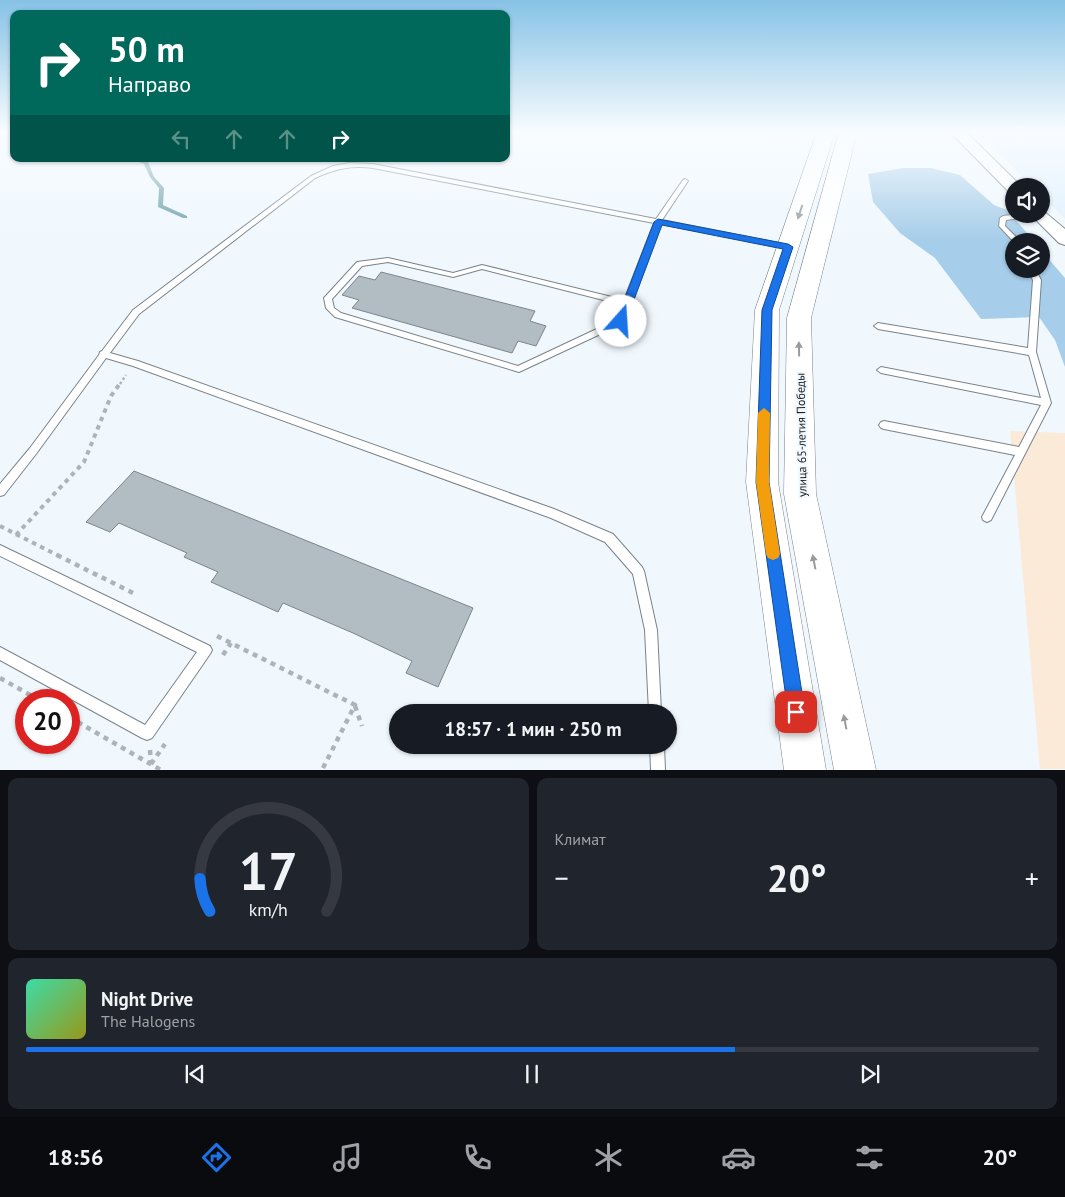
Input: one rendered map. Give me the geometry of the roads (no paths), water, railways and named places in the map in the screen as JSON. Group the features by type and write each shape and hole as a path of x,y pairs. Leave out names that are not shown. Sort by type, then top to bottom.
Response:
{"main road":[{"path":"805,770 762,482 767,310 814,168"},
{"name":"улица 65-летия Победы","path":"839,168 799,318 800,494 855,770"}],"street":[{"path":"994,168 1005,179"},
{"path":"1048,223 1065,239"}],"lane":[{"path":"0,492 33,451 136,312 313,177 329,168"},
{"path":"384,168 788,247"},
{"path":"627,303 482,267 453,275 388,260 360,264 328,298 327,304 330,310 338,315 519,369 621,321 658,222 685,181"},
{"path":"1005,218 1003,218 1002,226 1009,233"},
{"path":"987,517 1046,403 1032,352 1036,278"},
{"path":"878,326 1032,352"},
{"path":"104,354 135,363 554,514 610,538 638,571 651,630 655,704"},
{"path":"881,370 1046,403"},
{"path":"884,425 1021,452"},
{"path":"0,550 206,650 147,732 0,653"},
{"path":"657,754 658,770"}],"waterway":[{"path":"148,168 152,177 162,188 160,206 185,217"}]}
